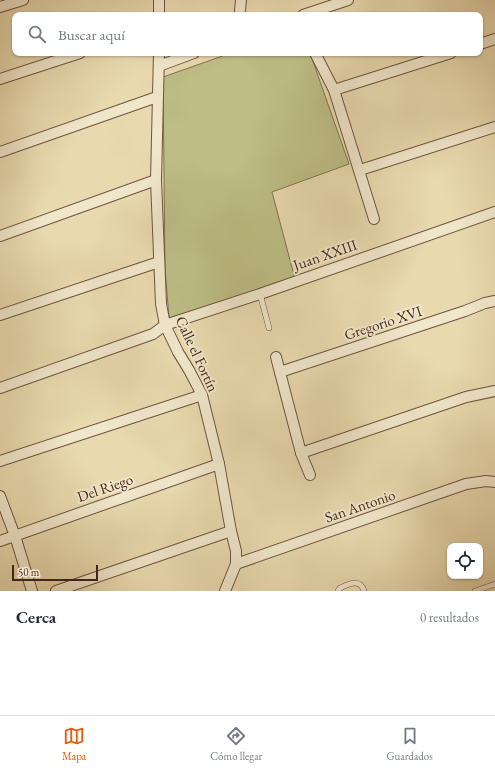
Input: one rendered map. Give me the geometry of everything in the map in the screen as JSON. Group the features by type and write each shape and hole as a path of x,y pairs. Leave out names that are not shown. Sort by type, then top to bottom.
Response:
{"street":[{"path":"0,7 23,0"},
{"path":"158,0 159,12"},
{"path":"312,12 348,0"},
{"path":"483,43 495,39"},
{"path":"0,79 71,56"},
{"name":"Calle el Fortín","path":"159,56 156,180 161,304 166,325 178,352 202,395 219,464 236,551 236,564 225,591"},
{"path":"159,66 186,56"},
{"path":"317,56 334,90 374,219"},
{"path":"334,90 442,56"},
{"path":"0,152 157,97"},
{"path":"360,170 495,128"},
{"path":"0,236 156,180"},
{"name":"Juan XXIII","path":"0,388 153,334 166,325 260,294 495,212"},
{"path":"0,315 159,262"},
{"name":"Gregorio XVI","path":"280,372 465,311 485,303 495,301"},
{"path":"276,357 302,453 310,475"},
{"path":"302,453 466,397 495,391"},
{"path":"0,461 202,395"},
{"name":"Del Riego","path":"0,541 219,464"},
{"name":"San Antonio","path":"236,564 466,484 486,481 495,482"},
{"path":"0,496 15,536 32,591"},
{"path":"56,591 231,531"}],"lane":[{"path":"260,294 269,328"},
{"path":"338,591 340,588 353,582 358,583 363,587 364,591"},
{"path":"475,591 495,584"}],"green space":[{"path":"222,56 311,56 349,164 272,192 295,279 174,319 169,317 165,269 163,77"}]}
